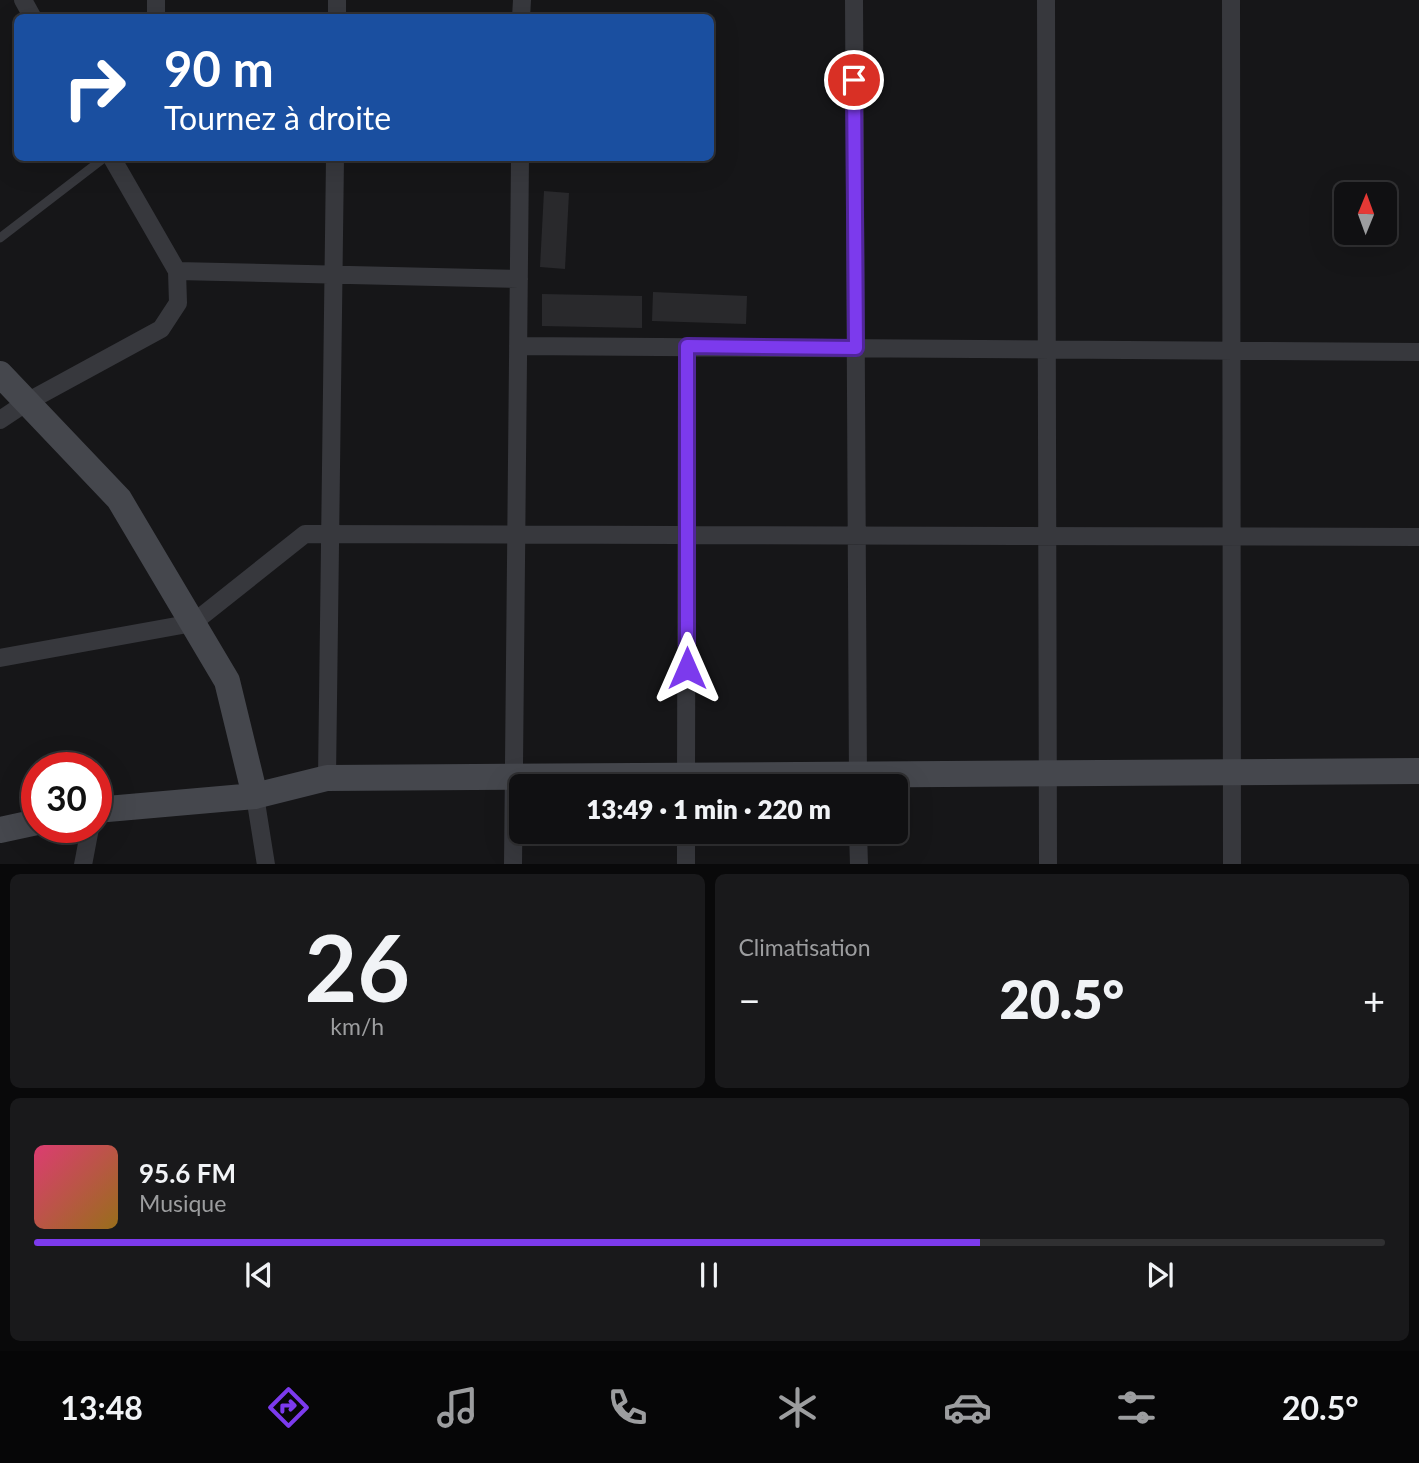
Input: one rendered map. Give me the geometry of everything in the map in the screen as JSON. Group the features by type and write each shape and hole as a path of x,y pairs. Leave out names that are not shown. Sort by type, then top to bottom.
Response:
{"street":[{"path":"854,0 858,774"},
{"path":"1046,0 1048,864"},
{"path":"1231,0 1233,864"},
{"path":"0,420 27,402 161,330 178,303 177,271 114,161"},
{"path":"327,778 335,161"},
{"path":"514,774 520,161"},
{"path":"177,271 519,279"},
{"path":"518,346 1419,352"},
{"path":"687,346 687,774"},
{"path":"0,374 119,499 227,681 255,796 266,864"},
{"path":"0,658 192,624 305,534 1419,537"},
{"path":"908,778 1048,774 1419,771"},
{"path":"112,809 255,796 327,778 509,777"},
{"path":"0,830 21,825"},
{"path":"83,864 87,843"},
{"path":"513,844 513,864"},
{"path":"687,844 687,864"},
{"path":"858,844 859,864"}],"lane":[{"path":"0,238 100,161"}],"building":[{"path":"544,191 569,193 565,269 540,267"},
{"path":"653,292 747,296 746,324 652,321"},
{"path":"542,294 642,296 642,328 542,326"}],"route":[{"path":"687,668 687,346 856,348 854,80"}]}
